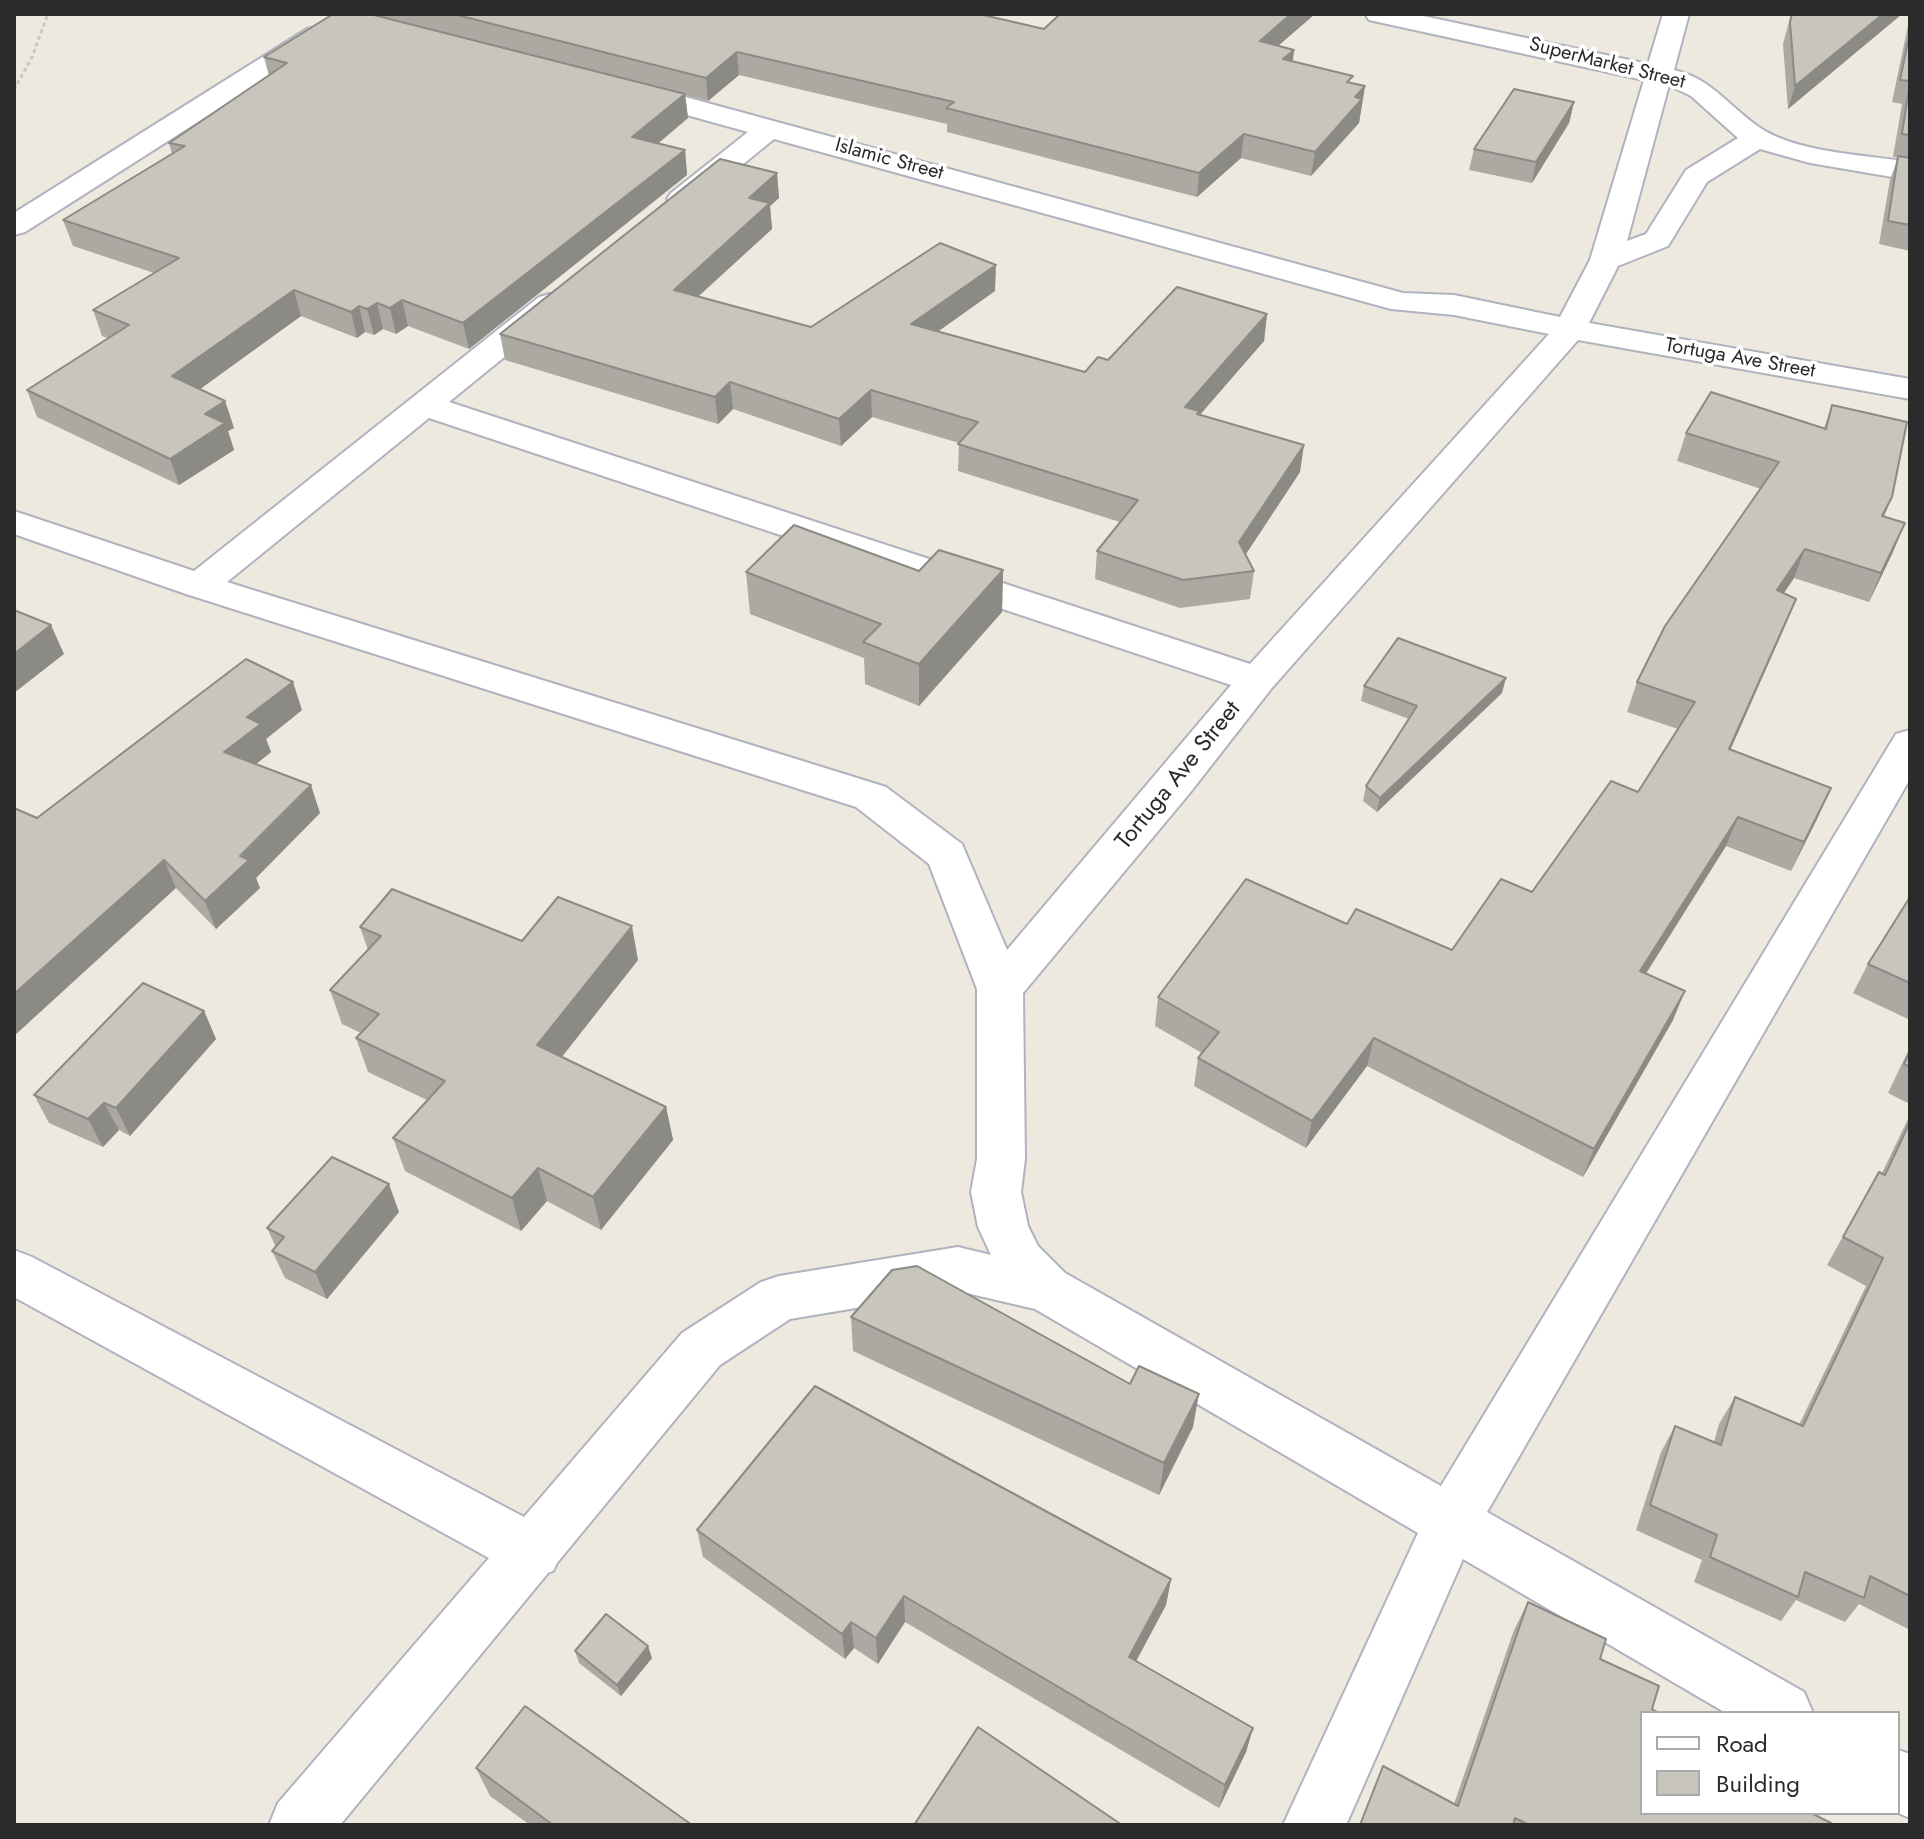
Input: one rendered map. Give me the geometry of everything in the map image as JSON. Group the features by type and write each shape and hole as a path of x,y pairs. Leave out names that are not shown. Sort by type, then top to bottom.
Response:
{"street":[{"name":"SuperMarket Street","path":"1378,14 1678,79 1703,90 1758,138 1787,148 1910,171"},
{"name":"Tortuga Ave Street","path":"1000,989 1174,784 1257,680 1570,329 1606,260 1661,76 1676,14"},
{"path":"14,226 332,16"},
{"name":"Islamic Street","path":"601,83 1402,302 1454,305 1570,329"},
{"path":"659,217 770,128"},
{"path":"1606,260 1657,240 1696,176 1758,138"},
{"path":"199,586 572,286"},
{"name":"Tortuga Ave Street","path":"1570,329 1910,389"},
{"path":"423,405 1257,680"},
{"path":"14,522 199,586 871,797 947,855 1000,989 1001,1159 996,1192 1003,1227 1020,1261 1047,1289 1780,1711"},
{"path":"1314,1825 1452,1520 1910,744"},
{"path":"300,1825 701,1349 779,1298 958,1269 1047,1289"},
{"path":"14,1272 533,1552"}],"path":[{"path":"14,90 32,57 48,14"}],"building":[{"path":"333,14 370,14 685,94 632,137 685,150 463,323 402,300 390,308 377,303 367,309 359,306 351,312 294,290 172,376 225,401 205,414 225,423 170,459 27,390 129,325 93,310 179,258 63,220 185,146 169,143 287,63 264,57"},
{"path":"453,14 979,14 1044,29 1060,14 1291,14 1260,41 1294,50 1283,59 1353,76 1347,82 1365,86 1355,97 1362,99 1315,152 1244,134 1199,173 946,108 954,102 737,52 706,78"},
{"path":"1792,14 1883,14 1795,86"},
{"path":"1910,32 1910,81 1900,80"},
{"path":"1910,81 1910,135 1902,134"},
{"path":"1514,89 1574,102 1536,162 1474,149"},
{"path":"1898,156 1910,158 1910,225 1888,221"},
{"path":"720,159 777,173 749,198 770,203 674,290 811,327 940,243 996,265 911,324 1085,372 1098,357 1108,360 1177,287 1267,314 1185,407 1199,411 1197,414 1304,445 1239,542 1254,571 1183,580 1097,551 1138,500 958,444 978,422 871,390 839,419 730,382 715,397 500,334"},
{"path":"1711,392 1826,429 1832,405 1907,422 1892,497 1882,516 1905,523 1881,573 1805,549 1777,590 1796,599 1729,749 1831,788 1804,842 1738,817 1640,971 1685,991 1594,1149 1374,1038 1312,1121 1198,1058 1219,1032 1158,997 1246,879 1347,924 1356,909 1452,950 1501,879 1532,892 1611,781 1638,792 1695,702 1637,682 1665,626 1779,462 1686,433"},
{"path":"794,525 919,571 939,550 1003,570 919,664 863,642 881,624 746,572"},
{"path":"14,610 51,625 14,654"},
{"path":"1398,638 1506,678 1380,798 1366,786 1417,706 1364,686"},
{"path":"246,659 293,682 247,717 261,724 224,752 311,785 240,856 249,860 205,901 164,860 14,994 14,808 37,818"},
{"path":"392,889 522,941 558,897 632,926 537,1045 666,1107 593,1197 538,1168 512,1198 393,1138 445,1081 356,1038 379,1014 330,990 381,936 360,927"},
{"path":"1910,897 1910,983 1868,964"},
{"path":"143,983 204,1011 116,1108 104,1103 88,1119 34,1095"},
{"path":"1910,1052 1910,1067 1904,1064"},
{"path":"1910,1122 1910,1596 1870,1576 1864,1598 1805,1572 1798,1597 1710,1557 1717,1535 1650,1505 1675,1426 1721,1445 1735,1397 1803,1426 1883,1258 1843,1237 1879,1172 1885,1175"},
{"path":"332,1157 389,1184 315,1272 272,1251 284,1237 267,1228"},
{"path":"917,1266 1130,1384 1139,1366 1199,1394 1164,1463 851,1317 892,1270"},
{"path":"815,1386 1171,1579 1129,1657 1253,1728 1225,1785 904,1596 876,1638 851,1622 842,1634 697,1530"},
{"path":"1528,1602 1606,1639 1600,1659 1659,1686 1652,1709 1656,1711 1640,1711 1640,1815 1815,1815 1831,1825 1529,1825 1515,1818 1513,1825 1360,1825 1383,1766 1458,1806"},
{"path":"606,1614 648,1646 617,1685 575,1651"},
{"path":"525,1706 692,1825 553,1825 476,1768"},
{"path":"978,1727 1122,1825 914,1825"}]}
